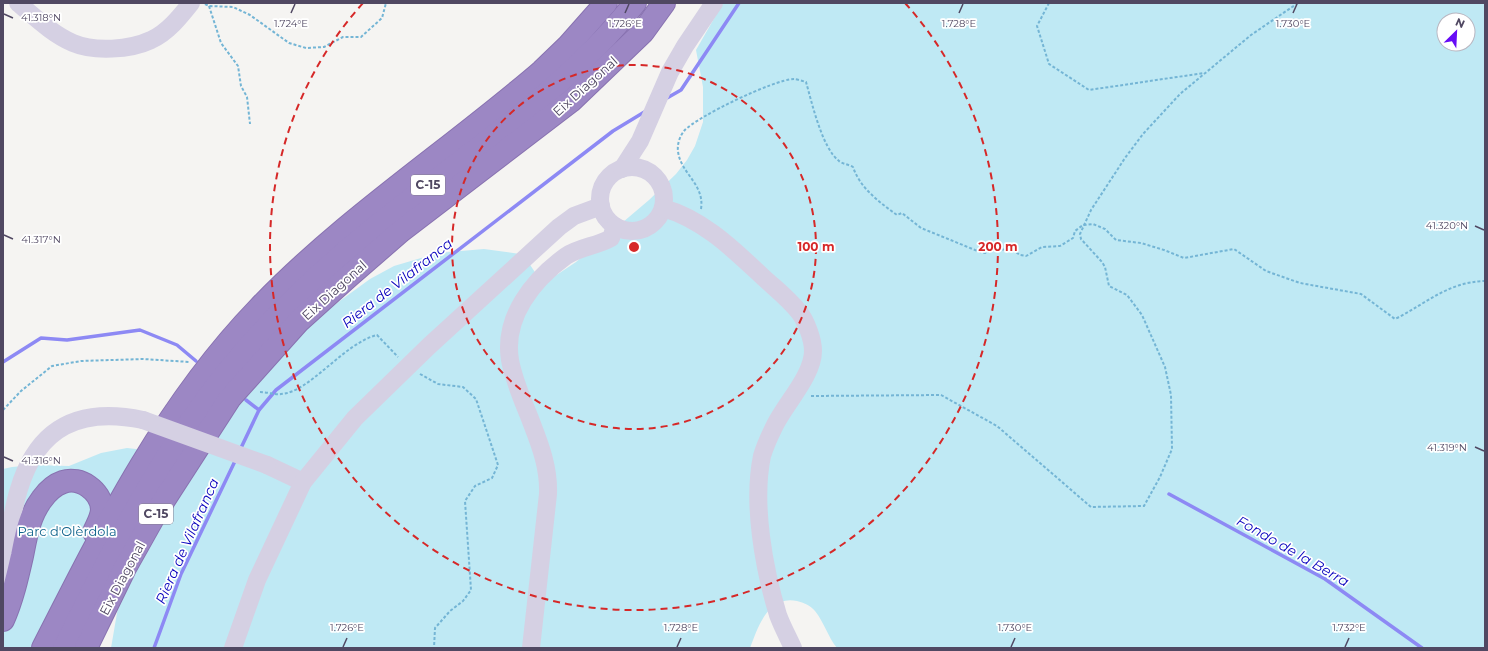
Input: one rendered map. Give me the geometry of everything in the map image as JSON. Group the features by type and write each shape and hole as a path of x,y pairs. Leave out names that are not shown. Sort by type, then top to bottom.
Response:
{"highway":[{"path":"43,648 113,512 176,410 199,378 258,308 291,276 350,224 487,117 542,71 568,46 606,3"},
{"name":"Eix Diagonal","path":"64,648 112,554 160,468 198,410 240,356 270,323 331,264 384,220 541,97 586,56 635,3"},
{"name":"Eix Diagonal","path":"86,648 125,568 158,511 230,398 299,321 401,231 571,101 643,32 664,3"},
{"path":"643,32 663,20 676,3"},
{"path":"3,620 16,582 26,534 33,513 38,504 50,490 56,485 70,481 85,484 92,489 97,495 102,508 100,520 73,589"}],"street":[{"path":"18,3 57,34 73,43 93,48 120,48 151,40 170,27 191,3"},
{"path":"622,169 639,168 649,172 658,180 663,190 663,208 660,216 652,224 642,229 632,231 616,226 605,216 601,206 602,188 608,178 622,169 640,141 670,72 685,46 714,3"},
{"path":"640,141 649,172"},
{"path":"233,648 257,580 304,482 355,418 407,367 559,227 574,216 601,206"},
{"path":"663,208 680,213 695,221 748,263 800,313 809,332 813,351 810,369 781,414 763,455 760,473 763,543 770,582 779,616 793,648"},
{"path":"531,648 548,494 548,476 543,455 512,368 509,349 513,322 526,297 534,286 551,269 577,250 596,245 611,238 616,226"},
{"path":"3,576 18,490 22,478 35,454 52,435 76,420 91,416 117,415 143,420 267,466 304,482"}],"path":[{"path":"204,3 209,6 233,7 250,15 289,43 306,48 324,46 343,37 361,37 382,18 386,3"},
{"path":"1049,3 1037,26 1048,64 1089,90 1205,73"},
{"path":"792,397 941,395 997,426 1091,507 1144,506 1160,477 1172,449 1171,395 1166,367 1142,315 1127,295 1109,286 1102,262 1081,240 1080,234 1083,225 1136,143 1180,94 1251,35 1298,3"},
{"path":"209,6 221,43 238,66 241,86 247,97 250,124"},
{"path":"695,221 700,214 702,205 697,184 683,167 678,152 679,141 684,130 726,104 766,87 794,79 806,82 818,124 829,148 839,162 853,167 858,181 878,201 897,215 902,214 921,228 980,252 985,253 993,250 1013,250 1020,255 1026,256 1042,247 1060,246 1073,238 1075,231 1083,225 1100,226 1116,240 1140,243 1184,258 1234,249 1266,271 1300,283 1361,294 1395,319 1409,312 1419,304 1453,287 1473,282 1485,281"},
{"path":"260,392 282,394 300,387 356,344 366,338 377,335 407,367 438,384 463,387 476,399 498,465 492,478 476,486 465,501 471,590 463,601 450,611 435,628 434,648"},
{"path":"3,410 22,391 52,366 81,361 143,359 191,362"}],"green space":[{"path":"723,3 1485,3 1485,648 837,648 813,609 797,601 787,600 771,608 766,614 750,648 111,648 122,584 219,410 326,311 370,279 394,266 438,253 484,249 520,254 527,260 538,277 552,278 576,262 649,200 676,174 687,160 695,146 703,122 703,87 696,50"},
{"name":"Parc d'Olèrdola","path":"127,448 145,450 96,648 3,648 3,469 34,465 69,466 101,453"}],"waterway":[{"name":"Riera de Vilafranca","path":"667,98 681,90 739,3"},
{"name":"Riera de Vilafranca","path":"240,450 259,410 276,390 613,131 646,111"},
{"path":"3,362 41,338 67,340 140,330 177,345 196,361"},
{"path":"246,400 259,410"},
{"name":"Riera de Vilafranca","path":"154,648 181,574 236,459"},
{"name":"Fondo de la Berra","path":"1169,494 1325,579 1422,648"}]}
